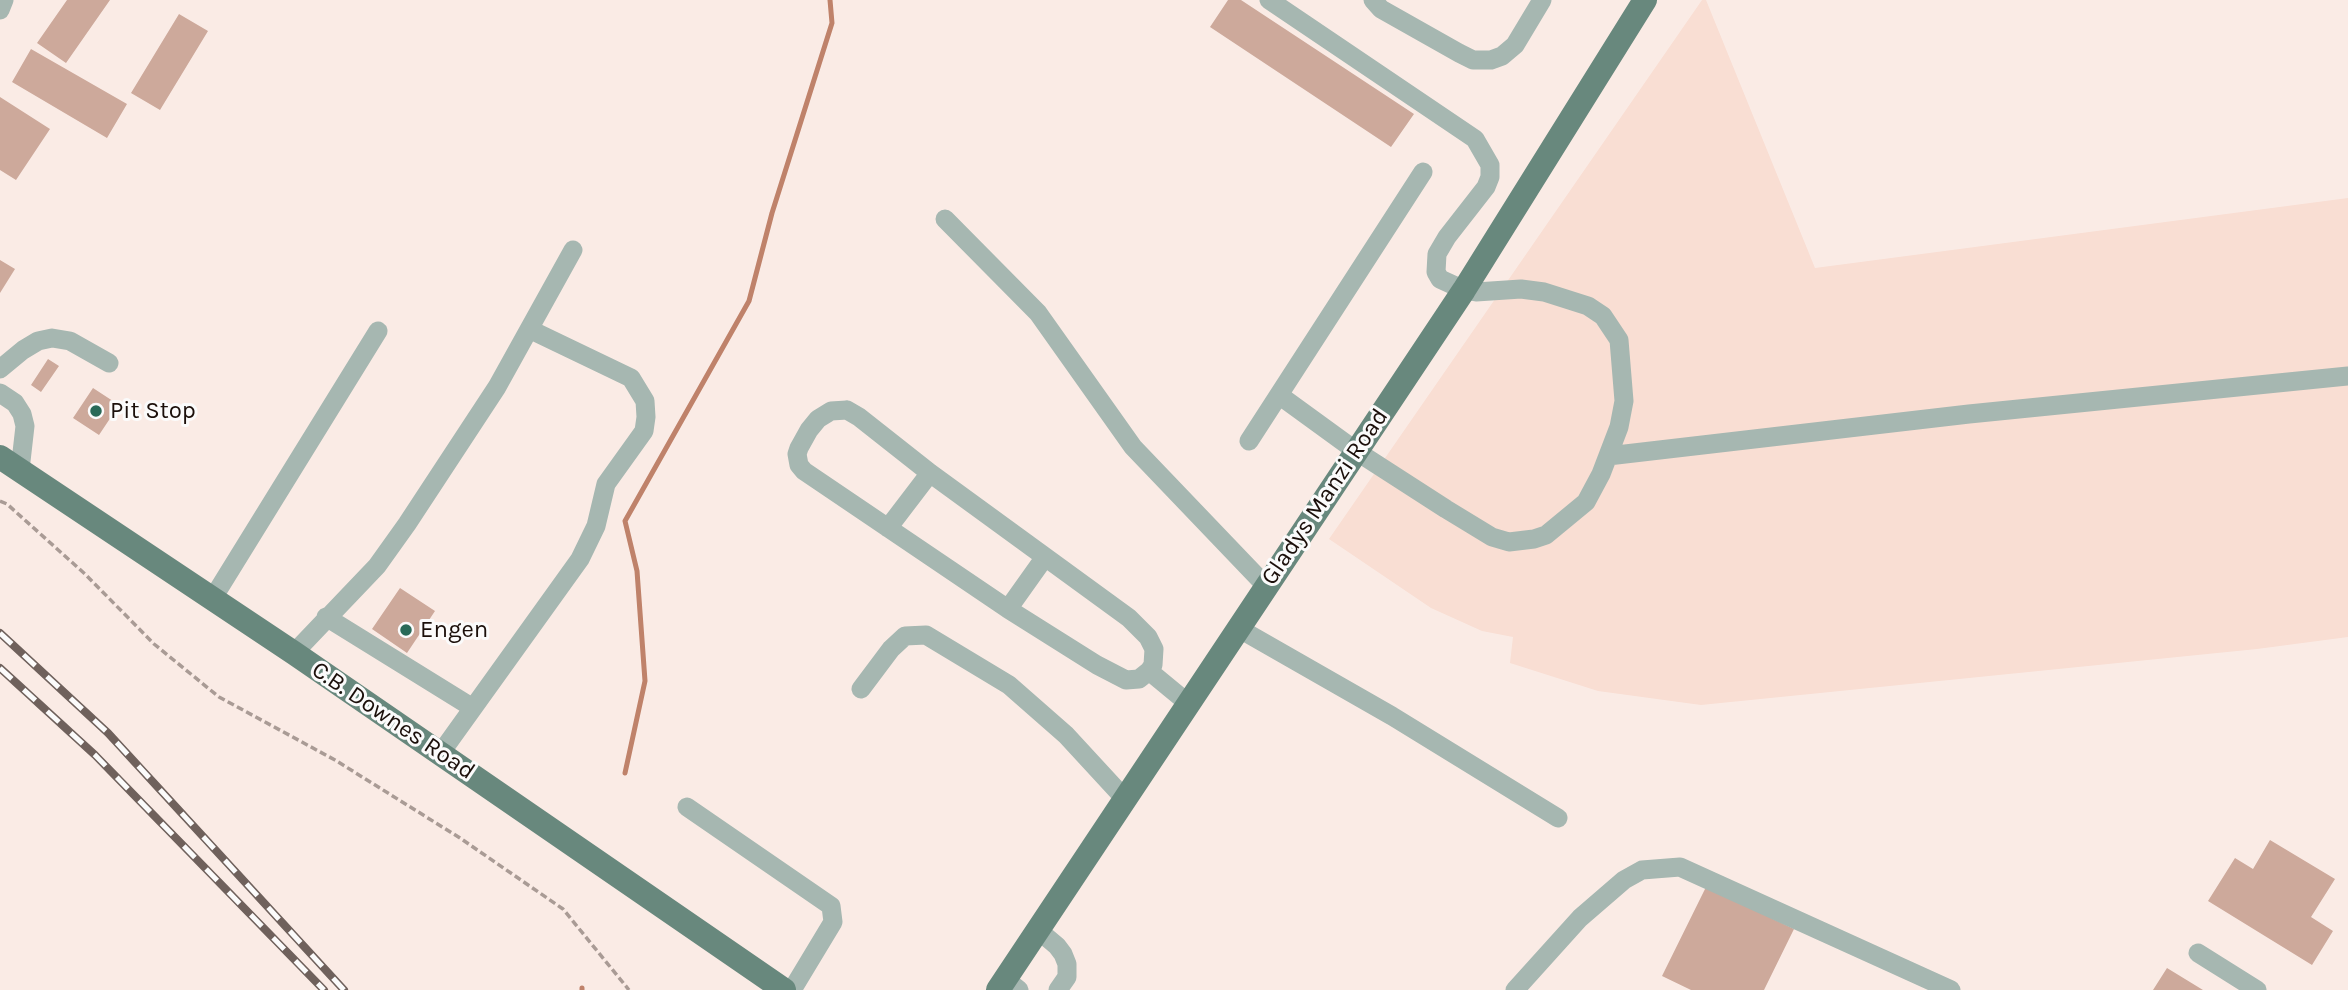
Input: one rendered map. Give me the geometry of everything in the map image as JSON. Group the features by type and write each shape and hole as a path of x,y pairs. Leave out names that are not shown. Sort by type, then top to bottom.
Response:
{"main road":[{"name":"Gladys Manzi Road","path":"1007,986 1038,930 1464,290 1645,0"},
{"name":"C.B. Downes Road","path":"10,463 294,653 783,990"}],"lane":[{"path":"0,10 4,0"},
{"path":"1269,0 1475,139 1490,165 1490,177 1486,187 1437,254 1435,263 1440,279 1464,290 1476,292 1521,289 1544,292 1588,306 1604,316 1619,340 1624,401 1619,427 1586,502 1546,535 1534,540 1509,542 1492,537 1457,516 1356,451 1279,394"},
{"path":"1373,0 1381,9 1459,53 1473,60 1491,60 1502,56 1515,45 1542,0"},
{"path":"1250,440 1423,172"},
{"path":"945,219 1038,313 1133,447 1265,586"},
{"path":"294,653 385,556 497,387 573,250"},
{"path":"440,754 580,559 596,526 606,484 644,431 645,401 631,378 531,330"},
{"path":"213,598 378,331"},
{"path":"0,369 38,341 52,338 70,341 109,363"},
{"path":"1608,456 1969,414 2348,376"},
{"path":"0,393 15,403 25,426 10,463"},
{"path":"847,410 859,416 930,473 1129,618 1148,637 1154,649 1153,665 1149,671 1135,681 1118,677 1008,609 804,471 799,465 797,454 818,419 831,411 847,410"},
{"path":"888,528 930,473"},
{"path":"1008,609 1045,556"},
{"path":"326,617 473,708"},
{"path":"1238,628 1392,716 1558,818"},
{"path":"861,689 891,649 905,636 926,635 1009,685 1066,736 1125,799"},
{"path":"1149,671 1189,704"},
{"path":"687,807 831,906 833,922 792,990"},
{"path":"1515,990 1580,918 1624,880 1642,870 1680,867 1951,990"},
{"path":"1038,930 1063,954 1068,970 1058,990"},
{"path":"2198,953 2257,990"}],"path":[{"path":"0,500 85,574 155,643 219,697 346,767 460,838 563,909 629,990"}],"shaded area":[{"path":"1702,0 1706,0 1815,268 2348,198 2348,637 2257,649 1701,705 1598,691 1510,663 1513,637 1482,631 1431,608 1329,539"}],"building":[{"path":"67,0 110,0 66,63 37,43"},
{"path":"1228,0 1241,0 1414,114 1391,147 1210,27"},
{"path":"179,14 208,31 160,110 131,93"},
{"path":"31,49 127,104 107,138 12,82"},
{"path":"0,97 50,129 16,180 0,170"},
{"path":"0,260 15,269 0,293"},
{"name":"Pit Stop","path":"48,359 59,366 41,392 31,385"},
{"name":"Pit Stop","path":"93,388 119,405 99,435 73,418"},
{"path":"400,588 435,611 407,653 372,629"},
{"path":"2270,840 2335,879 2311,917 2333,931 2312,965 2208,901 2235,858 2253,869"},
{"path":"1706,887 1794,929 1764,990 1691,990 1662,976"},
{"path":"2167,968 2203,990 2153,990"}],"waterway":[{"path":"625,773 645,681 637,571 625,521 749,301 772,213 832,23 830,0"}],"railway":[{"path":"0,633 108,733 344,990"},
{"path":"0,668 95,755 324,990"}],"place":[{"name":"Pit Stop","path":"96,411"},
{"name":"Engen","path":"406,630"}]}
